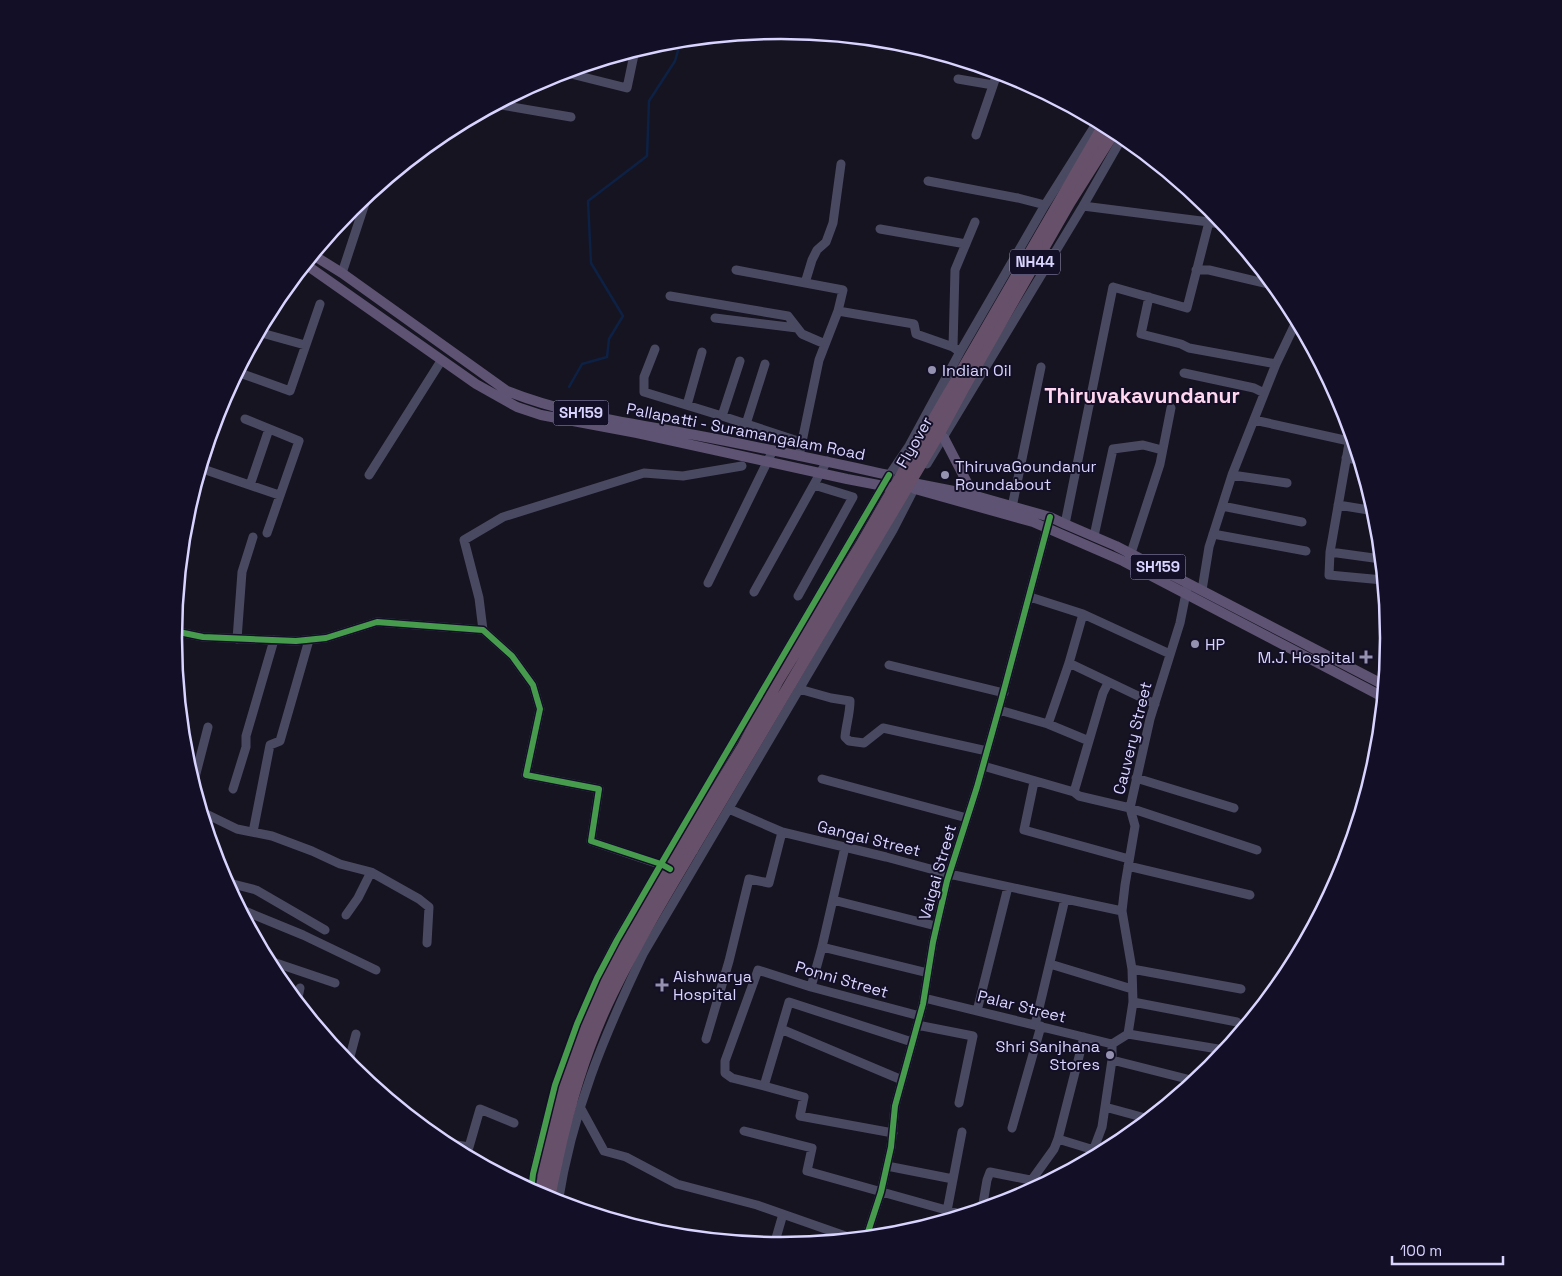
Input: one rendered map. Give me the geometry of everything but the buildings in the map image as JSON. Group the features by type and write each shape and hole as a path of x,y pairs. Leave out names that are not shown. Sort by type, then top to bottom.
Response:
{"highway":[{"name":"Flyover","path":"688,847 939,433 1069,203 1103,133"},
{"name":"NH44","path":"551,1191 571,1103 592,1041 612,994 664,890 743,748 778,680 865,538 1103,133"},
{"name":"NH44","path":"542,1187 552,1136 567,1081 584,1033 616,963 664,890"}],"main road":[{"name":"Pallapatti - Suramangalam Road","path":"318,258 342,273 507,391 576,413 890,473"},
{"path":"310,268 441,361 476,384 517,407 541,415 637,433 885,487 890,473"},
{"path":"944,438 974,496"},
{"name":"SH159","path":"885,487 899,496 908,495 915,486 914,472 908,467 899,467 890,473"},
{"path":"915,486 1033,522 1048,522 1377,694"},
{"name":"SH159","path":"915,486 974,496 1012,507 1048,522 1065,524 1094,536 1131,553 1379,680"}],"street":[{"path":"576,75 627,88 633,57"},
{"path":"958,79 993,85"},
{"path":"976,136 995,79"},
{"path":"506,106 571,118"},
{"path":"890,473 909,446 956,349 1045,205 1103,133"},
{"path":"532,1183 555,1085 577,1024 597,978 617,940 729,809 893,530 915,486 1005,332 1083,206 1119,143"},
{"path":"805,283 812,260 817,250 826,242 833,223 841,164"},
{"path":"928,181 1045,205"},
{"path":"1083,206 1213,223"},
{"path":"342,273 360,212"},
{"path":"1065,524 1113,287 1187,308 1210,219"},
{"path":"956,349 955,270 975,222"},
{"path":"880,229 966,244"},
{"path":"736,270 843,290 838,311 819,360 799,456"},
{"path":"1196,270 1209,270 1262,282"},
{"path":"670,296 788,316 802,334 825,344"},
{"path":"1149,297 1141,334 1181,344 1189,348 1276,364"},
{"path":"243,374 290,391 320,304"},
{"path":"838,311 914,324 916,334 956,349"},
{"path":"715,318 796,328"},
{"path":"1202,590 1209,547 1232,475 1276,364 1295,330"},
{"path":"265,334 305,345"},
{"path":"655,349 644,377 644,392 801,442"},
{"path":"687,405 702,352"},
{"path":"368,475 441,361"},
{"path":"722,416 740,361"},
{"path":"746,424 765,364"},
{"path":"1012,507 1040,367"},
{"path":"1184,373 1254,388 1264,393"},
{"path":"1131,553 1160,464 1171,408"},
{"path":"245,419 299,441 267,533"},
{"path":"1254,420 1344,435"},
{"path":"250,485 270,429"},
{"path":"1094,536 1113,449 1143,445 1162,450"},
{"path":"1348,446 1330,552 1329,575 1377,579"},
{"path":"708,583 773,450"},
{"path":"1346,458 1352,459"},
{"path":"754,592 828,461"},
{"path":"483,630 479,598 464,540 503,517 644,473 683,476 742,466"},
{"path":"206,470 279,495"},
{"path":"1232,475 1287,483"},
{"path":"798,596 853,497 814,485"},
{"path":"560,1195 572,1136 590,1073 615,1013 643,954 675,870 800,628 885,487"},
{"path":"1338,505 1366,510"},
{"path":"1222,506 1302,522"},
{"name":"Vaigai Street","path":"868,1231 887,1166 893,1133 895,1106 924,998 936,926 949,874 1004,693 1048,522"},
{"path":"1213,534 1306,551"},
{"path":"237,639 242,572 253,536"},
{"path":"1330,552 1375,558"},
{"name":"Cauvery Street","path":"1128,1034 1132,1002 1132,969 1122,911 1124,885 1135,826 1130,808 1155,704 1180,623 1188,583"},
{"path":"1030,597 1083,614 1170,654"},
{"path":"1048,724 1069,663 1083,614"},
{"path":"182,633 203,637 237,639 309,640 326,638 377,622 483,630 512,656 533,685 540,709 526,774 599,790 591,841 675,870"},
{"path":"233,789 246,747 246,736 274,640"},
{"path":"253,832 270,745 280,741 309,640"},
{"path":"1069,663 1155,704"},
{"path":"890,665 1004,693"},
{"path":"1074,792 1103,693 1108,683"},
{"path":"800,689 831,698 850,701 850,712 845,737 849,741 864,742 883,728 987,751"},
{"path":"999,710 1048,724 1089,741"},
{"path":"197,771 208,728"},
{"path":"983,766 1074,792 1079,796 1130,808 1256,850"},
{"path":"1136,778 1234,808"},
{"path":"822,779 967,818"},
{"path":"1034,782 1024,830 1129,863 1250,895"},
{"name":"Gangai Street","path":"729,809 782,832 949,874 1122,911"},
{"path":"209,815 237,829 272,836 340,864 371,872 419,898 429,907 427,943"},
{"path":"706,1039 729,961 749,879 769,883 782,832"},
{"path":"811,987 845,847"},
{"path":"346,915 358,898 371,872"},
{"path":"235,885 256,890 325,930"},
{"path":"977,1011 1008,887"},
{"path":"1012,1128 1038,1026 1065,899"},
{"path":"833,900 936,926"},
{"path":"249,913 303,935 376,970"},
{"path":"822,946 928,973"},
{"path":"278,964 335,982"},
{"path":"1050,964 1132,989"},
{"path":"1132,969 1241,989"},
{"name":"Ponni Street","path":"764,1086 732,1078 725,1072 725,1061 758,970 973,1036 959,1104"},
{"path":"299,993 300,988"},
{"name":"Palar Street","path":"924,998 1112,1044"},
{"path":"893,1133 800,1116 804,1097 764,1086 789,1002 912,1042"},
{"path":"1132,1002 1236,1022"},
{"path":"781,1029 902,1080"},
{"path":"350,1055 356,1034"},
{"path":"1095,1148 1102,1127 1112,1060 1112,1044 1128,1034 1217,1049"},
{"path":"983,1202 990,1172 1031,1181 1054,1149 1084,1037"},
{"path":"1112,1060 1187,1079"},
{"path":"580,1107 604,1151 626,1157 677,1184 757,1205 840,1234"},
{"path":"1105,1107 1141,1117"},
{"path":"465,1147 469,1147 480,1109 514,1123"},
{"path":"744,1131 812,1148 807,1171 952,1212"},
{"path":"947,1211 962,1132"},
{"path":"1058,1139 1093,1150"},
{"path":"887,1166 953,1179"},
{"path":"776,1237 783,1214"}],"waterway":[{"path":"569,387 582,364 607,357 609,339 623,316 591,263 588,201 647,156 649,101 675,61 679,48"}],"cycle path":[{"path":"532,1183 555,1085 577,1024 597,978 661,864 889,475"},
{"path":"868,1231 881,1192 891,1147 895,1106 923,1004 933,942 947,881 977,787 1050,517"},
{"path":"182,633 203,637 296,641 326,638 377,622 483,630 512,656 533,685 540,709 526,775 599,789 591,841 661,864 670,869"}],"place":[{"name":"Indian Oil","path":"932,370"},
{"name":"ThiruvaGoundanur Roundabout","path":"945,475"},
{"name":"HP","path":"1195,644"},
{"name":"M.J. Hospital","path":"1366,657"},
{"name":"Aishwarya Hospital","path":"662,985"},
{"name":"Shri Sanjhana Stores","path":"1110,1055"}],"district":[{"name":"Thiruvakavundanur","path":"1142,396"}]}
